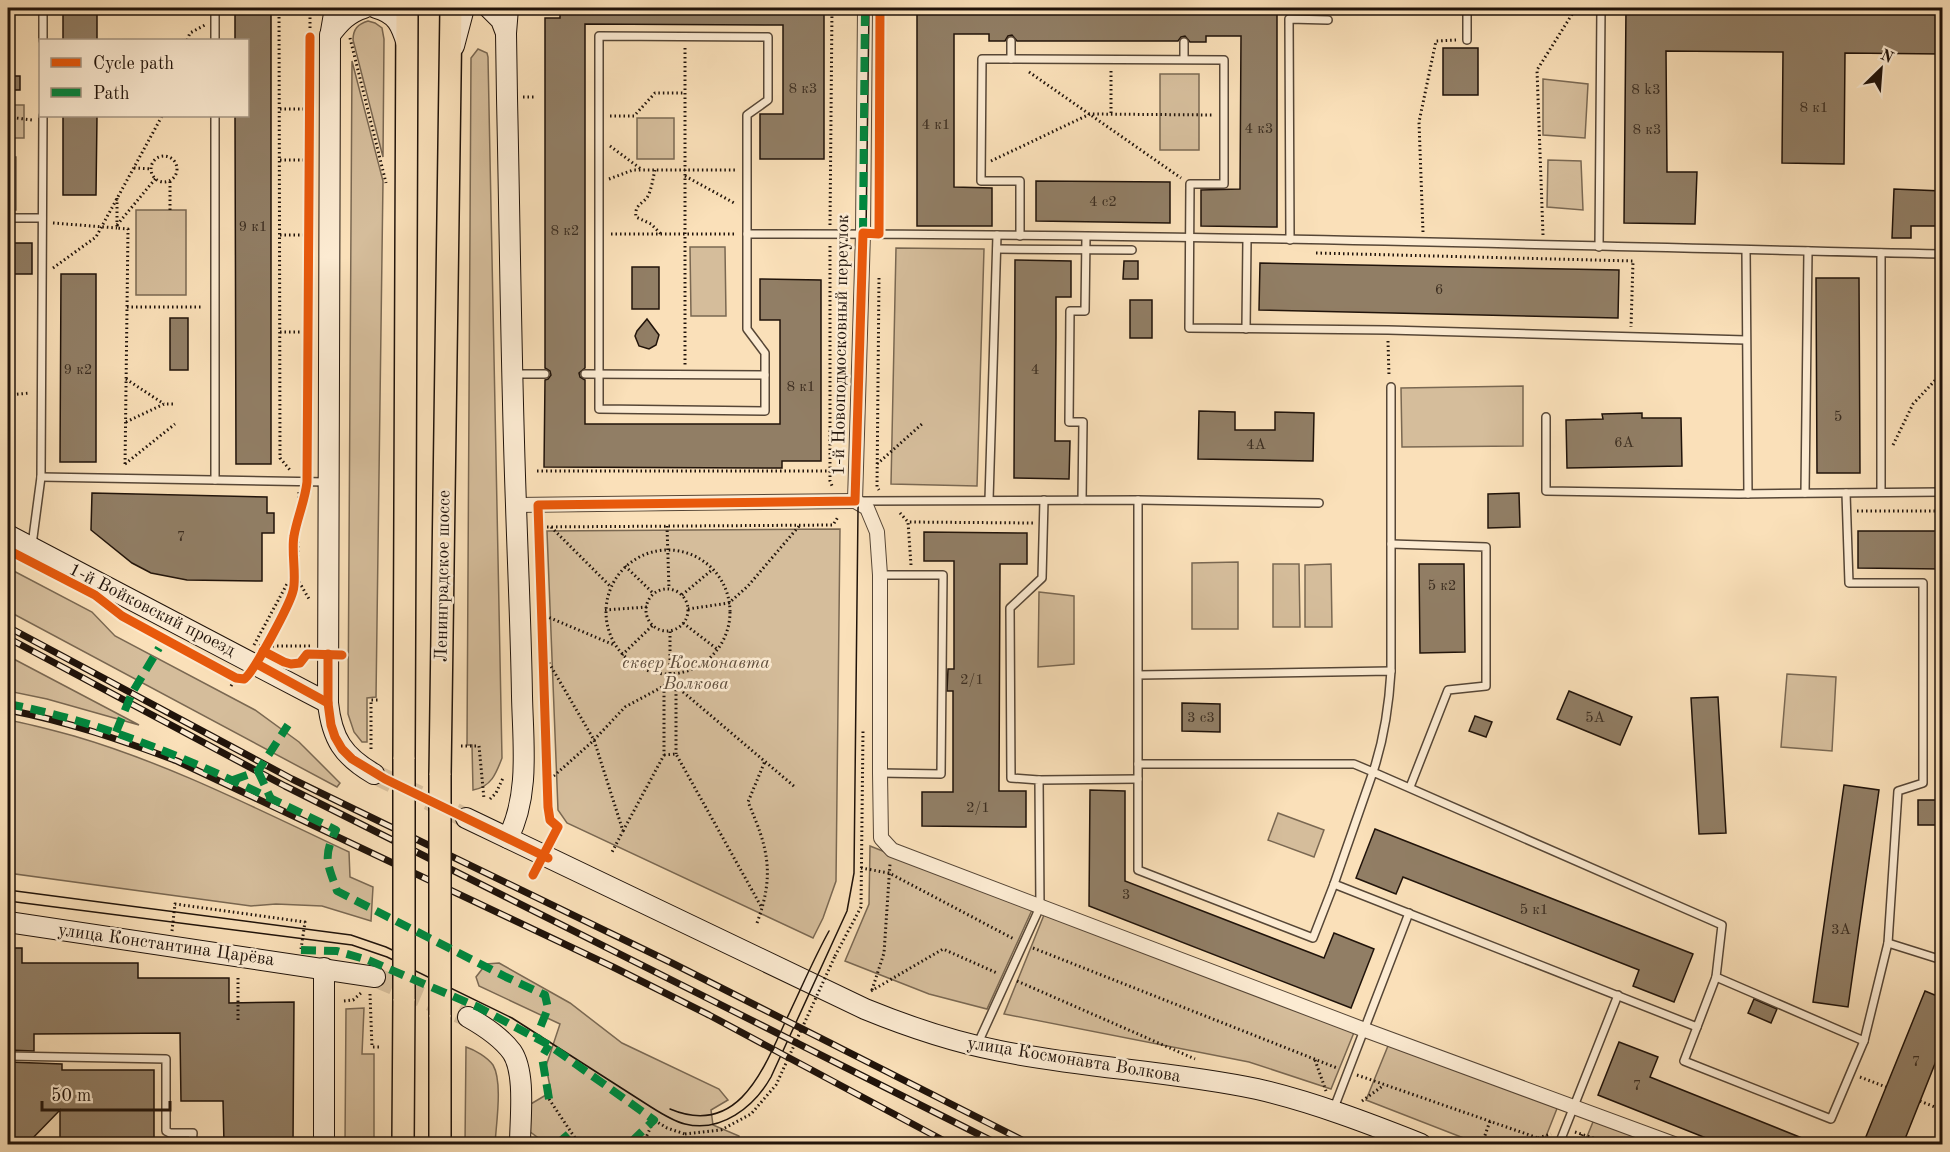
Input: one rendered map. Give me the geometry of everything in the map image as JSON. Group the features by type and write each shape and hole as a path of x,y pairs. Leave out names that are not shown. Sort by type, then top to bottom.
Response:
{"main road":[{"path":"335,8 340,36 329,482 328,703 331,725 342,749 374,774"},
{"path":"340,36 346,16 364,8"},
{"path":"376,8 393,16 401,25 407,45"},
{"name":"Ленинградское шоссе","path":"403,1144 407,8"},
{"path":"489,8 501,20 506,33"},
{"path":"508,8 506,33 523,747 519,805 514,826 508,838"},
{"name":"Ленинградское шоссе","path":"440,1144 440,775 451,58 462,10"},
{"name":"1-й Войковский проезд","path":"8,535 254,653 328,703"},
{"name":"улица Космонавта Волкова","path":"466,818 866,1010 941,1036 1056,1060 1210,1081 1331,1104 1421,1144"},
{"name":"улица Константина Царёва","path":"8,922 324,968 374,988"},
{"path":"324,968 324,1144"},
{"path":"468,1017 498,1037 516,1061 520,1088 520,1144"}],"street":[{"name":"1-й Новоподмосковный переулок","path":"865,8 863,233 855,501 867,508 877,532 880,575 881,838 892,850"},
{"path":"516,505 855,501"},
{"path":"892,850 1365,1030 1674,1144"}],"lane":[{"path":"43,8 43,39"},
{"path":"215,8 215,39"},
{"path":"1467,8 1467,40"},
{"path":"1599,246 1601,8"},
{"path":"1290,240 1289,19 1328,20"},
{"path":"599,36 685,37 768,38 768,100 747,115 747,329 765,353 765,411 599,409 599,36"},
{"path":"1011,41 1011,59"},
{"path":"1184,42 1184,59"},
{"path":"1020,236 1020,181 981,181 982,59 1224,60 1224,184 1190,184 1189,328 1388,330 1746,340"},
{"path":"215,117 215,480"},
{"path":"32,548 41,477 43,118"},
{"path":"8,218 42,220"},
{"path":"747,234 863,233 1189,238 1942,254"},
{"path":"989,500 997,235"},
{"path":"1082,500 1083,422 1069,422 1070,311 1085,311 1086,237"},
{"path":"1246,329 1247,239"},
{"path":"997,249 1132,250"},
{"path":"1746,250 1748,494"},
{"path":"1805,493 1808,251"},
{"path":"1881,253 1881,492"},
{"path":"513,374 544,374"},
{"path":"585,374 765,375"},
{"path":"1138,500 1138,870 1313,938 1381,748 1389,703 1391,387"},
{"path":"1546,417 1546,491 1748,494 1942,492"},
{"path":"41,477 329,482"},
{"path":"1138,764 1354,764 1722,925 1716,976 1684,1061 1831,1119 1864,1041 1888,943 1898,791 1923,783 1923,583 1849,583 1846,493"},
{"path":"1044,500 1042,579 1010,608 1011,778 1138,779"},
{"path":"855,501 1138,500 1319,503"},
{"path":"1391,544 1485,547 1486,686 1448,690 1410,787"},
{"path":"880,575 943,575 942,774 880,773"},
{"path":"1138,675 1391,671"},
{"path":"976,1045 1041,907 1039,780"},
{"path":"1334,884 1697,1027"},
{"path":"1331,1104 1365,1030 1409,913"},
{"path":"1888,943 1942,960"},
{"path":"1716,976 1864,1041"},
{"path":"1559,1144 1618,995"},
{"path":"8,1056 166,1059 166,1131 192,1133 192,1144"}],"path":[{"path":"279,8 280,458 303,482 300,516 294,536 296,581 294,591 280,618"},
{"path":"309,47 310,8"},
{"path":"528,8 529,11 538,11 538,8"},
{"path":"1543,245 1537,70 1576,8"},
{"path":"187,39 190,33 201,26 215,23"},
{"path":"340,36 387,184"},
{"path":"685,37 685,375"},
{"path":"1424,243 1419,122 1436,41 1467,40"},
{"path":"1011,59 1190,184"},
{"path":"1110,59 1111,114"},
{"path":"599,116 634,116 655,93 685,93"},
{"path":"522,97 535,97"},
{"path":"279,109 308,114 308,99"},
{"path":"981,166 1090,114 1224,115"},
{"path":"8,117 24,120 43,118"},
{"path":"42,276 96,237 161,117"},
{"path":"599,137 642,170"},
{"path":"308,150 308,171"},
{"path":"164,156 174,161 177,169 174,177 164,181 156,178 152,169 154,161 164,156"},
{"path":"280,160 308,160"},
{"path":"134,168 152,169"},
{"path":"599,182 633,170 747,170"},
{"path":"655,170 648,197 638,205 635,211 636,217 651,224 661,234"},
{"path":"685,176 747,210"},
{"path":"117,226 156,178"},
{"path":"170,180 170,210"},
{"path":"117,198 117,226"},
{"path":"42,220 102,227 117,226 128,229 125,478"},
{"path":"308,224 308,246"},
{"path":"599,234 747,234"},
{"path":"280,235 308,235"},
{"path":"1307,253 1633,261 1631,337"},
{"path":"879,268 877,488 908,522 911,575"},
{"path":"127,307 215,307"},
{"path":"308,321 308,343"},
{"path":"1388,330 1387,369 1391,387"},
{"path":"280,332 308,332"},
{"path":"1881,470 1913,404 1942,373"},
{"path":"126,379 164,405"},
{"path":"8,395 41,392"},
{"path":"126,422 164,405 175,405"},
{"path":"877,464 923,423"},
{"path":"125,464 175,424"},
{"path":"537,471 830,471"},
{"path":"1846,510 1942,511"},
{"path":"538,527 833,525 842,512"},
{"path":"908,522 1044,523"},
{"path":"688,609 729,603 748,586 800,525"},
{"path":"551,526 610,586"},
{"path":"667,526 669,589"},
{"path":"667,550 693,555 713,569 726,590 730,614 725,638 711,658 690,671 670,674 642,670 622,655 609,634 605,610 610,586 624,566 645,554 667,550"},
{"path":"624,566 654,594"},
{"path":"682,595 713,569"},
{"path":"296,581 310,600"},
{"path":"226,672 244,679 249,677 254,653 287,584 296,581"},
{"path":"669,589 682,595 688,609 687,617 677,628 662,630 653,625 647,614 647,607 649,599 654,594 669,589"},
{"path":"605,610 647,607"},
{"path":"541,614 616,646"},
{"path":"683,623 717,649"},
{"path":"622,655 653,625"},
{"path":"670,630 670,674 676,686 795,787"},
{"path":"254,653 266,646 271,637"},
{"path":"307,653 310,639"},
{"path":"254,653 266,646 328,654"},
{"path":"543,651 594,740 623,831"},
{"path":"611,854 664,755 664,686 670,674"},
{"path":"547,782 594,740 625,707 664,686 676,686"},
{"path":"676,686 676,754 762,908"},
{"path":"371,751 371,700 380,700"},
{"path":"461,746 479,746 487,799"},
{"path":"664,755 676,754"},
{"path":"757,923 766,898 768,858 760,829 748,802 765,761"},
{"path":"487,799 501,784 505,773"},
{"path":"487,799 519,805"},
{"path":"892,850 884,953 871,991 943,949 1202,1062"},
{"path":"861,868 889,873 1024,944 1138,990"},
{"path":"172,933 175,904 305,922 301,950"},
{"path":"643,1144 654,1120 667,1128 685,1134 721,1130 751,1114 776,1085 835,956"},
{"path":"238,976 238,1020"},
{"path":"344,1001 352,1000 359,993 374,988 372,1047 381,1047"},
{"path":"1315,1059 1331,1104"},
{"path":"1850,1073 1886,1087"},
{"path":"1361,1101 1384,1084"},
{"path":"549,1099 579,1144"},
{"path":"1920,1101 1942,1110"},
{"path":"1482,1144 1490,1121"},
{"path":"1578,1144 1582,1134 1611,1144"},
{"path":"1939,1144 1942,1135"},
{"path":"1539,1138 1545,1144"}],"green space":[{"path":"368,21 382,28 384,39 383,157 353,40 357,28"},
{"path":"478,49 487,53 488,57 502,758 489,783 473,790 472,745 467,745 471,58"},
{"path":"352,61 383,181 376,697 367,698 367,742 362,742 354,732 348,714"},
{"path":"1160,74 1199,74 1199,150 1160,150"},
{"path":"1543,79 1588,84 1585,138 1543,135"},
{"path":"8,105 24,105 24,138 8,138"},
{"path":"637,118 674,118 674,159 637,159"},
{"path":"8,157 16,157 16,210 8,210"},
{"path":"1548,160 1581,161 1583,210 1547,207"},
{"path":"136,210 186,210 186,295 136,295"},
{"path":"690,247 725,247 726,316 691,316"},
{"path":"896,248 984,249 977,486 891,484"},
{"path":"1523,386 1523,446 1402,447 1401,388"},
{"name":"сквер Космонавта Волкова","path":"840,529 836,881 813,938 567,823 558,810 547,531"},
{"path":"1238,562 1238,629 1192,629 1192,563"},
{"path":"1273,564 1299,564 1300,627 1273,627"},
{"path":"1331,564 1332,627 1305,627 1305,565"},
{"path":"8,568 92,612 115,636 255,710 299,742 340,783 337,787 8,611"},
{"path":"1039,592 1074,596 1074,664 1038,667"},
{"path":"8,656 139,725 47,699 8,691"},
{"path":"1787,674 1836,677 1832,751 1781,747"},
{"path":"8,720 74,736 145,760 214,789 349,852 350,877 373,887 371,921 322,906 276,904 251,906 8,873"},
{"path":"1278,813 1324,830 1314,857 1268,840"},
{"path":"870,846 1032,910 987,1009 929,994 845,961 869,904"},
{"path":"1044,915 1355,1030 1331,1089 1249,1062 1004,1014"},
{"path":"499,963 570,1003 622,1043 719,1089 728,1100 711,1110 713,1125 739,1136 740,1144 586,1144 581,1139 544,1142 529,1131 529,1105 551,1092 546,1066 560,1024 479,986 476,977 486,964"},
{"path":"364,1008 362,1054 374,1054 374,1144 345,1144 346,1009"},
{"path":"1390,1041 1558,1106 1543,1144 1479,1144 1366,1100"},
{"path":"466,1047 488,1059 496,1072 498,1092 495,1144 465,1144"},
{"path":"1595,1117 1665,1144 1584,1144"}],"building":[{"path":"63,8 97,8 97,39 63,39"},
{"path":"235,8 271,8 271,464 236,464 235,117 249,117 249,39 235,39"},
{"path":"560,8 824,8 824,159 760,159 760,114 783,114 783,25 585,24 585,368 579,373 580,377 585,380 585,424 780,424 780,320 760,320 760,279 821,280 821,461 782,461 782,468 544,467 545,380 551,375 550,371 545,368 545,18 560,18"},
{"path":"917,8 1277,8 1277,227 1201,226 1201,190 1240,189 1241,36 1206,36 1206,42 1190,42 1185,36 1178,41 1017,41 1012,35 1008,36 1005,41 989,41 989,34 954,34 954,187 992,188 992,226 917,226"},
{"path":"1626,8 1942,8 1942,54 1845,53 1844,164 1782,163 1783,52 1666,51 1667,172 1697,172 1695,224 1624,223"},
{"path":"1443,48 1478,48 1478,95 1443,95"},
{"path":"8,76 20,76 20,90 8,90"},
{"path":"63,117 97,117 96,195 63,195"},
{"path":"1036,181 1170,182 1170,223 1036,221"},
{"path":"1894,189 1942,191 1942,226 1911,226 1911,238 1892,238"},
{"path":"8,243 32,243 32,274 8,274"},
{"path":"1015,260 1071,261 1071,297 1056,297 1055,441 1070,441 1069,479 1014,478"},
{"path":"1124,261 1138,261 1138,279 1123,279"},
{"path":"1260,263 1619,270 1618,318 1259,310"},
{"path":"632,267 659,267 659,309 632,309"},
{"path":"61,274 96,274 96,462 60,462"},
{"path":"1816,278 1859,278 1860,473 1817,473"},
{"path":"1130,300 1152,300 1152,338 1130,338"},
{"path":"170,318 188,318 188,370 170,370"},
{"path":"647,319 659,335 656,345 649,349 639,346 635,336"},
{"path":"1199,411 1235,412 1235,430 1275,430 1275,412 1314,413 1313,461 1198,459"},
{"path":"1642,413 1642,418 1681,418 1682,466 1567,468 1566,420 1603,419 1602,414"},
{"path":"92,493 267,497 267,513 274,513 274,533 262,533 262,581 187,580 151,573 132,563 91,530"},
{"path":"1519,493 1520,527 1488,528 1488,494"},
{"path":"1858,531 1942,531 1942,569 1858,568"},
{"path":"924,532 1027,533 1027,564 1000,564 999,791 1026,791 1026,827 922,826 922,792 953,792 953,691 947,691 948,669 954,669 954,561 924,561"},
{"path":"1419,564 1464,564 1465,652 1420,653"},
{"path":"1569,691 1632,717 1620,745 1557,719"},
{"path":"1718,697 1726,833 1699,834 1691,698"},
{"path":"1182,703 1220,704 1220,732 1182,731"},
{"path":"1475,716 1492,722 1486,737 1469,731"},
{"path":"1844,785 1879,790 1848,1007 1813,1002"},
{"path":"1090,790 1125,791 1125,881 1324,958 1334,933 1374,949 1351,1008 1089,906"},
{"path":"1918,800 1942,800 1942,825 1918,825"},
{"path":"1375,829 1693,954 1674,1002 1633,986 1639,970 1403,877 1396,894 1356,878"},
{"path":"8,948 22,948 22,963 138,963 138,978 229,978 229,1003 294,1002 293,1144 224,1144 223,1101 181,1101 180,1033 34,1034 34,1051 8,1050"},
{"path":"1925,991 1942,998 1942,1046 1903,1144 1863,1144"},
{"path":"1754,999 1777,1009 1771,1023 1748,1013"},
{"path":"1619,1042 1658,1057 1650,1077 1817,1144 1721,1144 1598,1095"},
{"path":"8,1062 62,1064 62,1070 154,1070 154,1144 60,1144 60,1110 27,1144 8,1144"}],"tunnel":[{"path":"374,774 466,818"},
{"path":"375,977 468,1017"}],"tram line":[{"path":"8,901 352,945 387,957 512,1018 655,1110 676,1121 698,1126 711,1125 735,1115 755,1098 771,1077 847,911 854,873 858,510 866,233 869,8"},
{"path":"8,890 351,935 403,955"},
{"path":"670,1109 694,1115 714,1114 731,1106 746,1093 769,1057 829,931"}],"railway":[{"path":"8,627 292,779 672,963 1030,1144"},
{"path":"8,638 285,786 998,1144"},
{"path":"8,710 93,732 177,761 613,967 709,1015 950,1144"}],"marked path":[{"path":"863,233 865,8"},
{"path":"116,732 132,693 159,648"},
{"path":"8,704 94,726 135,740 216,773 336,830 329,848 328,861 337,891 545,995 548,1008 536,1038"},
{"path":"233,780 258,771 288,725"},
{"path":"258,771 271,799"},
{"path":"301,950 337,951 368,960 478,1007 549,1045 654,1120 629,1144"},
{"path":"549,1045 542,1057 549,1099"},
{"path":"557,1144 571,1132"}],"cycle path":[{"path":"533,875 558,827 550,820 548,807 538,505 855,501 863,233 879,234 880,8"},
{"path":"8,550 95,595 122,616 236,678 244,679 263,652 293,591 294,536 307,482 310,37"},
{"path":"263,651 291,664 300,663 307,654 342,655"},
{"path":"328,654 328,703 331,725 342,749 352,759 385,779 548,858"},
{"path":"257,664 328,703"}]}
